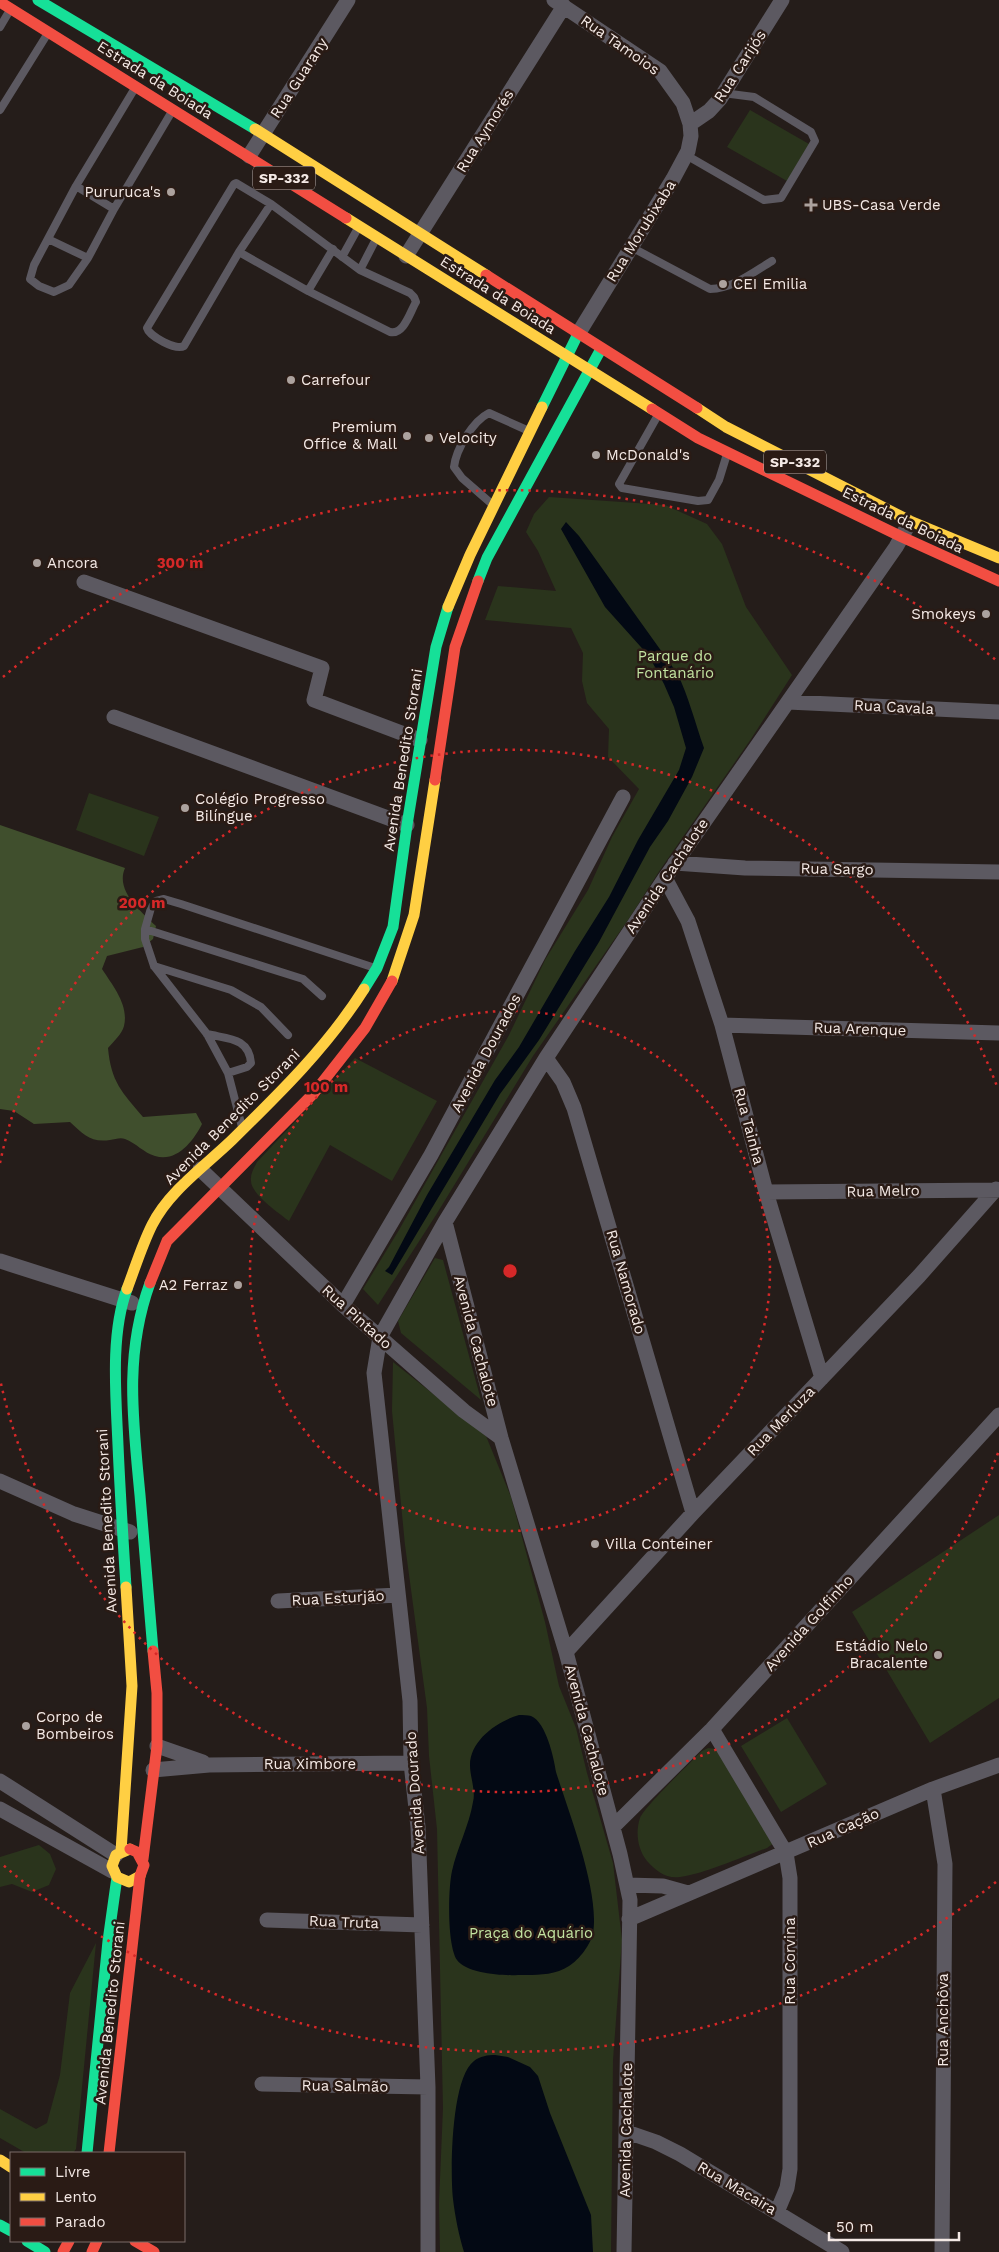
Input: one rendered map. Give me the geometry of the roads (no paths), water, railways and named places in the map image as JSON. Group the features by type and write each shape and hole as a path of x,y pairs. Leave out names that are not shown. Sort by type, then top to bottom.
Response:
{"main road":[{"name":"Estrada da Boiada","path":"38,0 264,133 421,231 601,349 726,427 910,521 999,558"},
{"name":"Estrada da Boiada","path":"0,2 698,438 902,537 999,581"},
{"name":"Avenida Benedito Storani","path":"118,1853 132,1686 116,1404 116,1350 123,1300 152,1225 170,1199 312,1059 348,1014 378,968 393,927 420,740 436,647 449,604 493,504 578,334"},
{"name":"Avenida Benedito Storani","path":"143,1860 157,1746 157,1693 132,1394 135,1334 141,1307 167,1240 220,1188 339,1064 366,1028 387,992 401,957 414,915 454,647 487,558 601,349"},
{"path":"129,1850 137,1852 143,1860 144,1865 140,1876 129,1882 115,1874 113,1860 118,1853 129,1850"},
{"name":"Avenida Benedito Storani","path":"87,2152 115,1874"},
{"name":"Avenida Benedito Storani","path":"109,2152 140,1876"},
{"path":"29,2242 45,2252"},
{"path":"137,2242 154,2252"}],"street":[{"name":"Rua Guarany","path":"249,156 348,0"},
{"name":"Rua Carijós","path":"690,124 710,111 723,94 782,0"},
{"name":"Rua Tamoios","path":"559,3 660,71 683,103 690,124"},
{"name":"Rua Aymorés","path":"406,256 559,3"},
{"name":"Rua Morubixaba","path":"578,334 686,155 691,136 690,124"},
{"name":"Avenida Cachalote","path":"380,1337 445,1222 546,1058 675,863 902,537 910,521"},
{"path":"84,582 322,668 314,700 420,740"},
{"name":"Rua Cavala","path":"788,702 999,712"},
{"path":"114,717 407,825"},
{"name":"Avenida Dourados","path":"343,1306 431,1155 623,797"},
{"name":"Rua Sargo","path":"675,863 745,868 999,872"},
{"name":"Rua Tainha","path":"665,878 688,920 722,1025 766,1192 822,1378"},
{"name":"Rua Arenque","path":"722,1025 999,1033"},
{"name":"Rua Namorado","path":"546,1058 563,1082 574,1108 693,1513"},
{"name":"Rua Pintado","path":"200,1169 343,1306 464,1411 501,1438"},
{"name":"Rua Melro","path":"766,1192 997,1190"},
{"name":"Rua Merluza","path":"566,1652 693,1513 919,1276 997,1190"},
{"name":"Avenida Cachalote","path":"445,1222 501,1438 566,1652 628,1885 630,1900 628,2132 624,2252"},
{"path":"0,1261 141,1307"},
{"name":"Avenida Dourado","path":"380,1337 374,1373 410,1701 411,1763 418,1827 428,2088 428,2252"},
{"name":"Avenida Golfinho","path":"613,1826 712,1729 999,1415"},
{"path":"0,1481 74,1514 122,1531 144,1535"},
{"name":"Rua Esturjão","path":"278,1601 398,1595"},
{"name":"Rua Corvina","path":"712,1729 786,1853 790,1878 790,2170 787,2188 777,2212"},
{"name":"Rua Ximbore","path":"157,1746 209,1765"},
{"name":"Rua Ximbore","path":"153,1770 209,1765 411,1763"},
{"name":"Rua Cação","path":"629,1919 933,1789 999,1765"},
{"path":"0,1781 118,1853"},
{"name":"Rua Anchôva","path":"933,1789 945,1864 942,2252"},
{"path":"0,1809 115,1874"},
{"path":"628,1885 663,1886 688,1893"},
{"name":"Rua Truta","path":"266,1920 422,1925"},
{"name":"Rua Salmão","path":"262,2084 428,2088"},
{"name":"Rua Macaira","path":"628,2132 656,2142 680,2154 842,2252"}],"lane":[{"path":"0,27 11,9"},
{"path":"0,110 48,32"},
{"path":"136,86 76,186 30,273 30,279 39,286 54,292 69,285 88,258 114,208 174,109"},
{"path":"686,155 764,200 781,198 788,187 815,142 812,132 754,97 723,94"},
{"path":"239,252 308,291 390,332 398,332 416,302 410,293 360,270 272,204 239,183 234,184 147,328 150,335 177,348 184,346 239,252 272,204"},
{"path":"76,186 114,208"},
{"path":"342,257 359,226"},
{"path":"360,270 377,238"},
{"path":"48,239 88,258"},
{"path":"631,247 710,289 721,289 736,284 772,262"},
{"path":"308,291 333,248"},
{"path":"493,504 462,478 454,467 455,459 480,418 489,413 529,431"},
{"path":"659,413 620,484 622,488 698,501 708,500 719,480 728,452"},
{"path":"242,1129 228,1073 206,1034 154,966 145,939 145,929 151,908 156,901 164,899 378,968"},
{"path":"145,929 303,979 322,996"},
{"path":"154,966 231,990 261,1006 288,1035"},
{"path":"206,1034 240,1042 249,1050 251,1063 248,1067 228,1073"}],"place":[{"name":"Pururuca's","path":"171,192"},
{"name":"UBS-Casa Verde","path":"811,205"},
{"name":"CEI Emilia","path":"723,284"},
{"name":"Carrefour","path":"291,380"},
{"name":"Premium Office & Mall","path":"407,436"},
{"name":"Velocity","path":"429,438"},
{"name":"McDonald's","path":"596,455"},
{"name":"Ancora","path":"37,563"},
{"name":"Smokeys","path":"986,614"},
{"name":"Colégio Progresso Bilíngue","path":"185,808"},
{"name":"A2 Ferraz","path":"238,1285"},
{"name":"Villa Conteiner","path":"595,1544"},
{"name":"Estádio Nelo Bracalente","path":"938,1655"},
{"name":"Corpo de Bombeiros","path":"26,1726"}],"park label":[{"name":"Parque do Fontanário","path":"675,664"},
{"name":"Praça do Aquário","path":"531,1933"}]}
